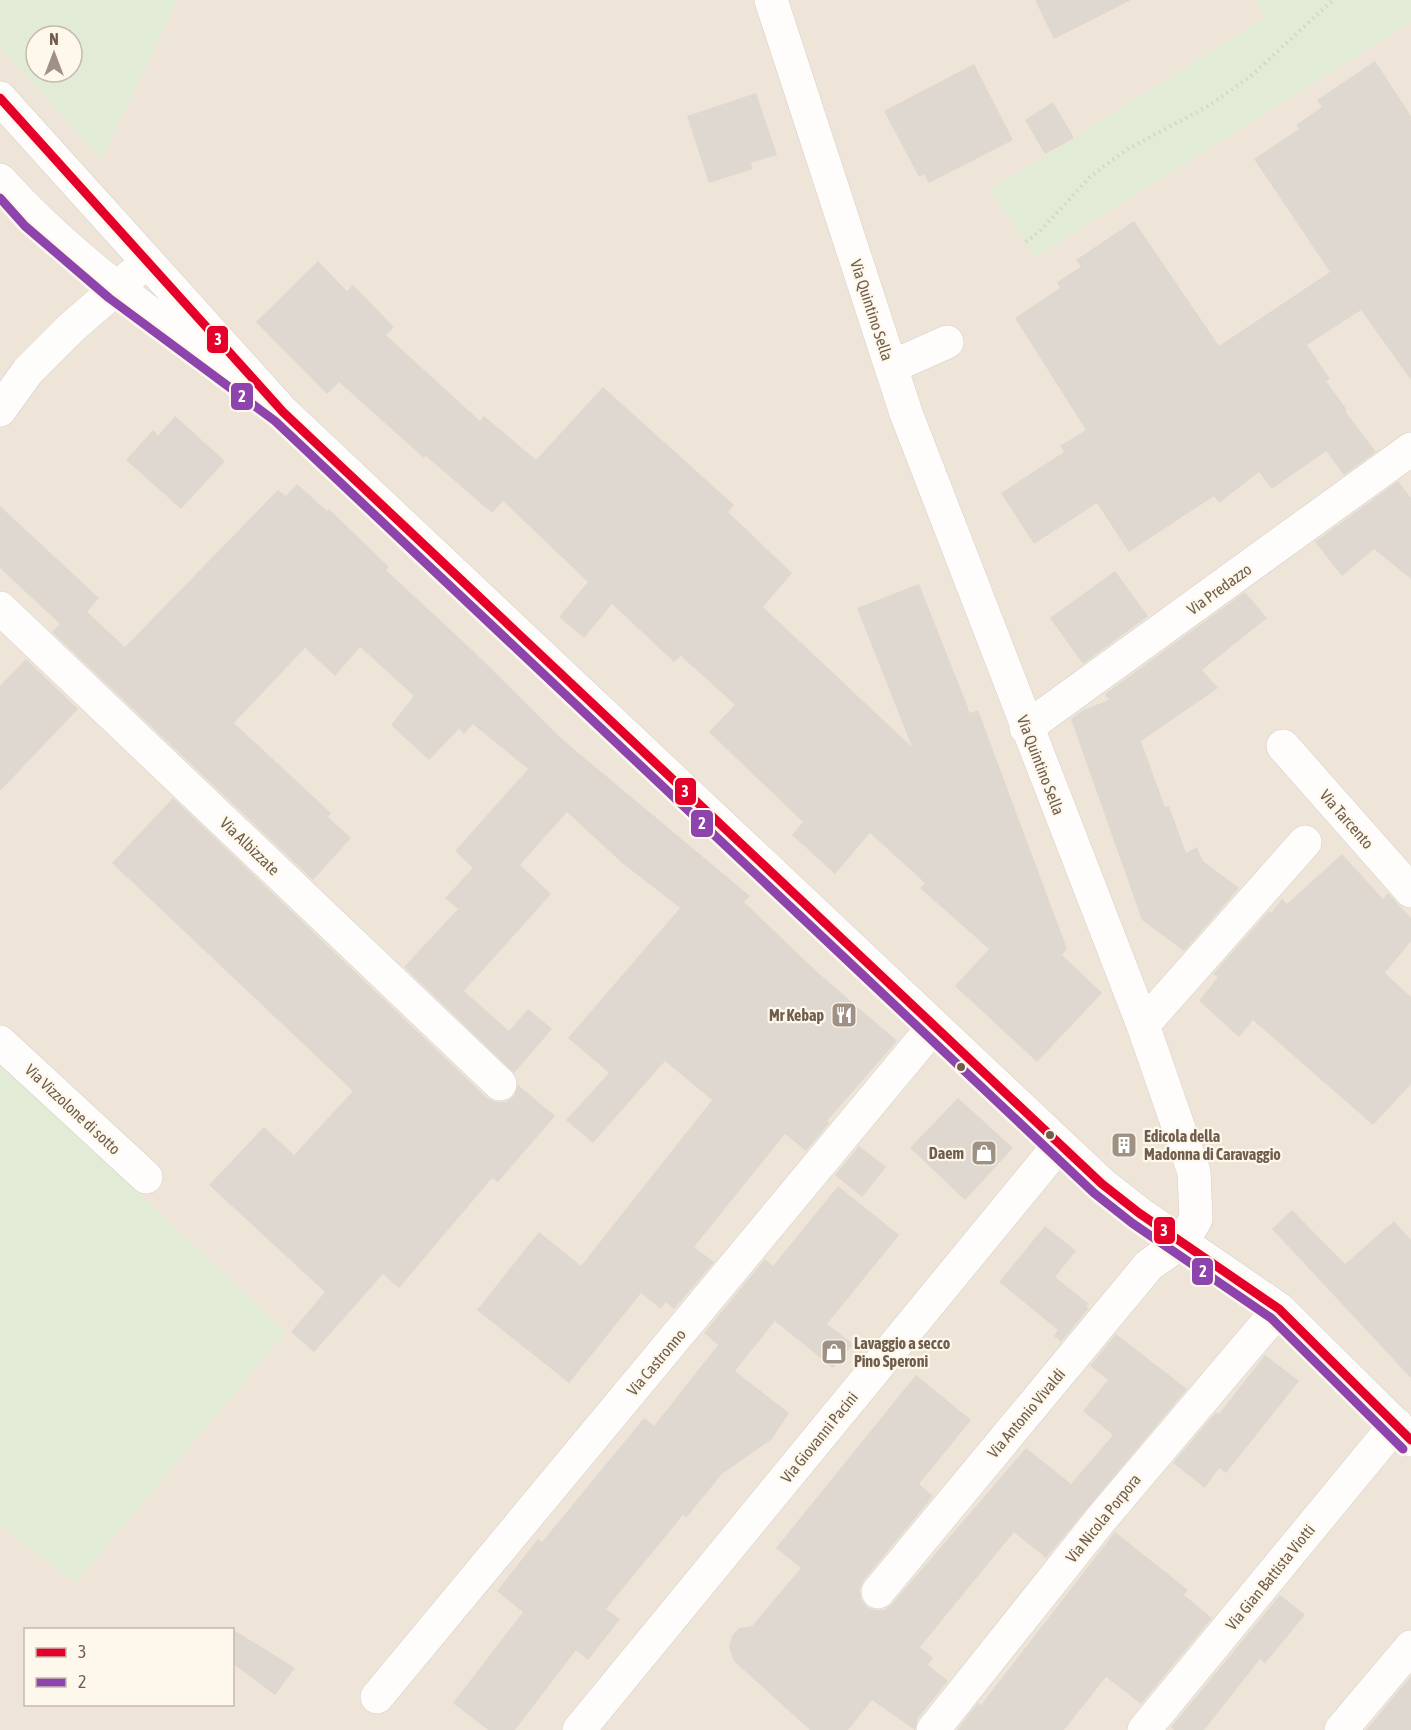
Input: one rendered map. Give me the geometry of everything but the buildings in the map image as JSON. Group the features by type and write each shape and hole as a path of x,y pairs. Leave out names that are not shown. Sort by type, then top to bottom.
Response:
{"street":[{"name":"Via Quintino Sella","path":"771,0 891,367 1026,728 1143,1025 1194,1172 1196,1219 1182,1242"},
{"path":"0,98 283,412 1059,1145 1139,1214 1279,1309 1403,1432"},
{"path":"0,180 33,217 117,289 283,412"},
{"path":"0,410 28,370 72,327 147,262"},
{"path":"891,367 947,342"},
{"name":"Via Predazzo","path":"1026,728 1411,449"},
{"name":"Via Albizzate","path":"0,608 500,1084"},
{"name":"Via Tarcento","path":"1283,746 1411,891"},
{"path":"1143,1025 1305,842"},
{"name":"Via Castronno","path":"377,1697 934,1026"},
{"name":"Via Vizzolone di sotto","path":"0,1041 146,1177"},
{"name":"Via Giovanni Pacini","path":"579,1730 1059,1145"},
{"name":"Via Antonio Vivaldi","path":"878,1592 1149,1265 1182,1242"},
{"name":"Via Nicola Porpora","path":"933,1730 1102,1518 1279,1309"},
{"name":"Via Gian Battista Viotti","path":"1144,1730 1403,1432"},
{"path":"1341,1730 1411,1647"}],"path":[{"path":"1026,242 1041,230 1090,176 1126,150 1210,105 1243,81 1333,0"}],"shaded area":[{"path":"0,0 1411,0 1411,1730 0,1730"}],"green space":[{"path":"0,0 178,0 101,159 33,84 84,84 84,24 24,24 24,74 0,47"},
{"path":"1256,0 1411,0 1411,22 1035,257 990,190 1265,18"},
{"path":"0,1063 286,1332 75,1583 0,1525"}],"transit line":[{"name":"3","path":"0,98 283,412 1102,1184 1139,1213 1279,1309 1411,1440"},
{"name":"2","path":"0,198 25,226 109,298 275,421 1094,1193 1132,1223 1271,1318 1403,1449"}],"place":[{"name":"Mr Kebap","path":"844,1015"},
{"name":"Edicola della Madonna di Caravaggio","path":"1124,1145"},
{"name":"Daem","path":"984,1153"},
{"name":"Lavaggio a secco Pino Speroni","path":"834,1352"}]}
